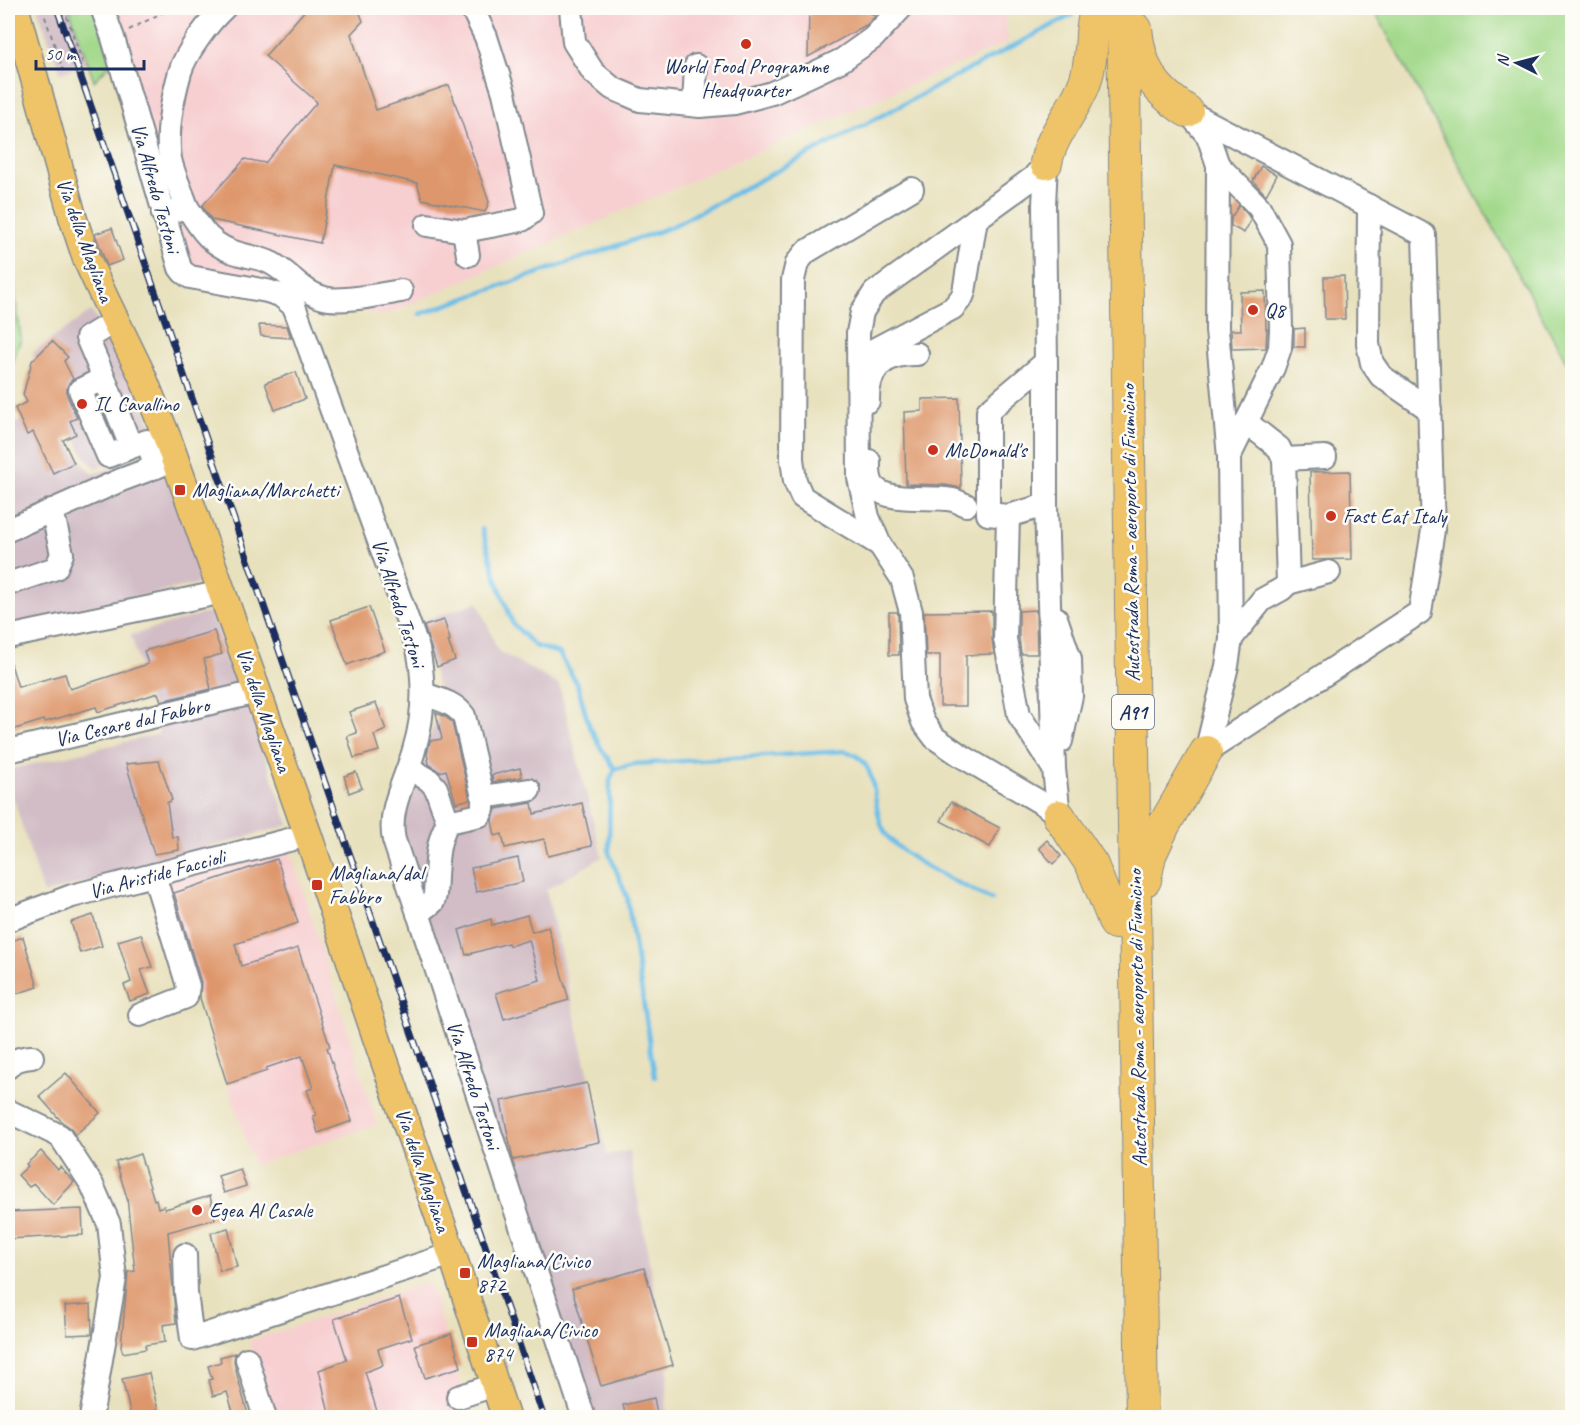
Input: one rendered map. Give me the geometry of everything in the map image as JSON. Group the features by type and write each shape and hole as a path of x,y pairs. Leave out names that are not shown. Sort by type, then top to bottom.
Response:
{"highway":[{"path":"1046,163 1047,154 1076,104 1085,81 1092,51 1096,8"},
{"name":"Autostrada Roma - aeroporto di Fiumicino","path":"1102,8 1126,930 1142,1418"},
{"name":"Autostrada Roma - aeroporto di Fiumicino","path":"1122,1418 1126,930 1123,8"},
{"path":"1135,8 1137,41 1142,63 1156,86 1174,103 1187,111"},
{"path":"1052,811 1088,860 1126,930 1140,923 1150,855 1164,825 1206,752"}],"main road":[{"name":"Via della Magliana","path":"15,8 73,218 87,260 141,373 166,463 223,592 452,1254 506,1418"}],"street":[{"name":"Via Alfredo Testoni","path":"102,8 113,38 178,263 186,275 194,278 267,291 280,295 294,306 418,649 423,694 419,730 393,814 394,840 584,1418"},
{"path":"224,8 195,43 181,70 169,124 170,160 188,207 201,229 218,246 269,262 312,294 325,299 336,300 401,291"},
{"path":"426,225 464,231 522,220 531,213 504,93 486,37 472,8"},
{"path":"571,8 574,42 592,72 612,88 640,100 694,105 735,103 772,93 813,74 842,60 873,38 901,8"},
{"path":"694,105 696,66"},
{"path":"1187,111 1208,136 1218,165 1217,340 1229,457 1232,639 1206,752"},
{"path":"1187,111 1425,235 1433,530 1420,612 1206,752"},
{"path":"1046,163 1044,205 1046,505 1054,770 1052,811 952,750 935,738 923,722 915,699 911,612 902,579 880,545 868,517 859,478 858,333 862,312 874,293 1033,178 1046,163"},
{"path":"1218,165 1259,207 1279,244 1280,348 1273,368 1229,457"},
{"path":"880,545 802,497 798,488 792,459 793,280 797,263 806,252 912,189"},
{"path":"1369,206 1368,344 1372,363 1381,376 1430,410"},
{"path":"164,214 188,207"},
{"path":"858,358 953,308 962,297 976,219"},
{"path":"464,231 468,255"},
{"path":"8,530 121,480 166,463 147,441 108,456 80,390 104,378 87,338 115,321"},
{"path":"917,354 889,358 874,372 869,383 869,475 875,488 885,494 953,500 966,506"},
{"path":"1046,362 988,411 988,514 1008,516 1046,505"},
{"path":"1246,422 1279,448 1284,459 1288,583"},
{"path":"1284,459 1325,457"},
{"path":"8,584 56,568 62,554 52,510"},
{"path":"1008,516 1005,639 1019,715 1054,770"},
{"path":"1232,639 1262,600 1288,583 1329,572"},
{"path":"8,637 223,592"},
{"name":"Via Cesare dal Fabbro","path":"8,751 257,692"},
{"path":"418,914 433,902 438,847 448,822 480,815 483,809 483,797 464,716 459,709 448,702 423,694"},
{"path":"408,768 429,780 436,788 448,822"},
{"path":"483,797 529,790"},
{"name":"Via Aristide Faccioli","path":"8,920 72,896 308,835"},
{"path":"140,1015 186,997 188,986 154,875"},
{"path":"8,1067 21,1058 32,1057"},
{"path":"8,1111 60,1137 92,1185 109,1224 115,1278 91,1418"},
{"path":"185,1255 186,1293 192,1339 452,1254"},
{"path":"253,1372 265,1418"},
{"path":"460,1390 493,1378"}],"path":[{"path":"42,8 63,70"},
{"path":"64,8 83,63"},
{"path":"113,38 171,8"}],"shaded area":[{"path":"37,8 69,8 87,64 61,73"},
{"path":"104,8 1004,8 1008,42 383,316 192,268"},
{"path":"91,311 121,355 159,442 96,468 85,457 32,353"},
{"path":"46,410 61,436 92,474 160,453 205,582 8,625 8,426"},
{"path":"478,602 498,651 559,685 602,857 546,890 607,1155 629,1151 668,1365 667,1417 589,1417 400,841 409,786 438,716 438,688 420,622"},
{"path":"214,611 289,825 43,894 8,780 8,770 159,734 131,635"},
{"path":"290,850 377,1124 254,1165 162,883"},
{"path":"429,1283 471,1417 272,1417 249,1341"}],"green space":[{"path":"69,8 94,8 112,62 94,81"},
{"path":"1373,8 1572,8 1572,372"},
{"path":"8,266 13,279 21,339 8,376"}],"building":[{"path":"307,8 358,8 363,21 351,34 376,110 449,85 489,202 485,212 422,199 417,183 335,165 320,243 212,220 202,206 245,159 265,163 317,102 265,56"},
{"path":"809,8 862,8 875,16 868,24 808,57"},
{"path":"1261,166 1277,175 1266,195 1253,181"},
{"path":"1239,205 1251,220 1244,233 1231,226 1231,218"},
{"path":"112,228 123,260 107,266 95,234"},
{"path":"1344,276 1345,319 1325,319 1324,277"},
{"path":"1265,291 1266,348 1232,349 1231,330 1241,330 1240,292"},
{"path":"259,325 287,326 291,338 261,336"},
{"path":"1305,328 1305,347 1294,347 1294,329"},
{"path":"52,341 68,357 64,361 73,379 67,388 67,395 77,418 70,421 76,434 63,440 74,463 53,473 33,432 27,435 15,408 27,402 23,395 32,361"},
{"path":"296,372 305,399 275,410 265,383"},
{"name":"McDonald's","path":"959,398 961,488 945,485 906,484 904,412 922,411 922,399"},
{"name":"Fast Eat Italy","path":"1350,471 1352,559 1312,560 1310,472"},
{"path":"369,607 385,651 347,665 331,620"},
{"path":"1036,610 1037,654 1021,654 1019,611"},
{"path":"992,611 994,654 966,655 966,706 940,706 940,655 926,655 924,612"},
{"path":"889,612 898,614 899,655 889,655"},
{"path":"444,620 455,660 437,667 424,626"},
{"path":"214,631 222,654 204,659 211,689 161,701 158,693 98,712 96,707 12,730 8,715 8,661 10,661 18,687 65,674 70,689 148,664 144,651"},
{"path":"376,703 386,730 374,735 379,751 354,758 347,736 357,733 349,712"},
{"path":"436,713 452,722 470,799 456,803 446,770 440,772 429,764 427,754 430,741 442,739"},
{"path":"159,761 172,800 167,803 172,837 178,837 179,850 154,854 126,764"},
{"path":"520,768 522,777 493,782 492,775"},
{"path":"356,772 362,788 349,793 344,776"},
{"path":"951,802 1000,828 990,847 941,821"},
{"path":"532,803 534,814 582,803 592,846 548,856 544,839 505,848 502,834 495,836 492,821 496,809"},
{"path":"1047,840 1061,856 1053,864 1039,848"},
{"path":"518,858 523,882 476,892 471,868"},
{"path":"277,859 298,923 235,944 241,966 298,948 330,1047 327,1048 352,1121 318,1133 313,1116 316,1115 307,1090 313,1088 302,1056 266,1068 267,1071 227,1084 200,998 201,982 174,893"},
{"path":"93,915 102,946 80,953 71,922"},
{"path":"527,915 532,932 548,927 569,1000 504,1019 496,993 540,980 529,940 509,946 508,943 466,955 459,930 491,919 492,925"},
{"path":"141,934 152,967 141,970 150,994 130,1001 124,985 131,982 118,941"},
{"path":"23,937 38,987 8,996 8,942"},
{"path":"66,1073 100,1113 75,1135 71,1128 62,1122 39,1096"},
{"path":"587,1083 599,1142 513,1160 501,1101"},
{"path":"41,1151 58,1170 60,1167 74,1182 53,1205 34,1184 29,1187 18,1175 28,1166 26,1164"},
{"path":"140,1154 158,1208 164,1206 165,1209 210,1196 215,1219 168,1232 176,1323 163,1325 165,1342 145,1345 146,1349 123,1353 121,1347 128,1272 135,1271 127,1198 116,1162"},
{"path":"240,1169 246,1186 224,1193 218,1176"},
{"path":"82,1209 83,1235 8,1239 8,1212"},
{"path":"228,1228 237,1267 220,1271 211,1233"},
{"path":"644,1268 673,1365 601,1386 572,1289"},
{"path":"399,1298 412,1338 378,1349 383,1365 365,1372 379,1418 330,1418 319,1370 347,1360 334,1319"},
{"path":"91,1304 92,1334 67,1335 65,1306"},
{"path":"451,1334 461,1367 425,1378 415,1345"},
{"path":"235,1353 234,1362 249,1418 235,1418 227,1392 213,1396 209,1380 212,1379 208,1366 221,1362 220,1357"},
{"path":"149,1373 158,1410 131,1416 122,1379"},
{"path":"654,1398 658,1418 626,1418 623,1405"}],"waterway":[{"path":"420,314 671,227 1072,15"},
{"path":"482,529 497,581 513,624 535,646 559,653 577,684 589,725 615,769"},
{"path":"655,1077 627,897 609,853 610,780 615,769 634,764 846,751 858,757 870,773 879,819 889,838 923,865 992,900"}],"railway":[{"path":"57,8 544,1418"}],"place":[{"name":"World Food Programme Headquarter","path":"746,44"},
{"name":"Q8","path":"1253,310"},
{"name":"IL Cavallino","path":"82,404"},
{"name":"McDonald's","path":"933,450"},
{"name":"Magliana/Marchetti","path":"180,490"},
{"name":"Fast Eat Italy","path":"1331,516"},
{"name":"Magliana/dal Fabbro","path":"317,885"},
{"name":"Egea Al Casale","path":"197,1210"},
{"name":"Magliana/Civico 872","path":"465,1273"},
{"name":"Magliana/Civico 874","path":"472,1342"}]}
